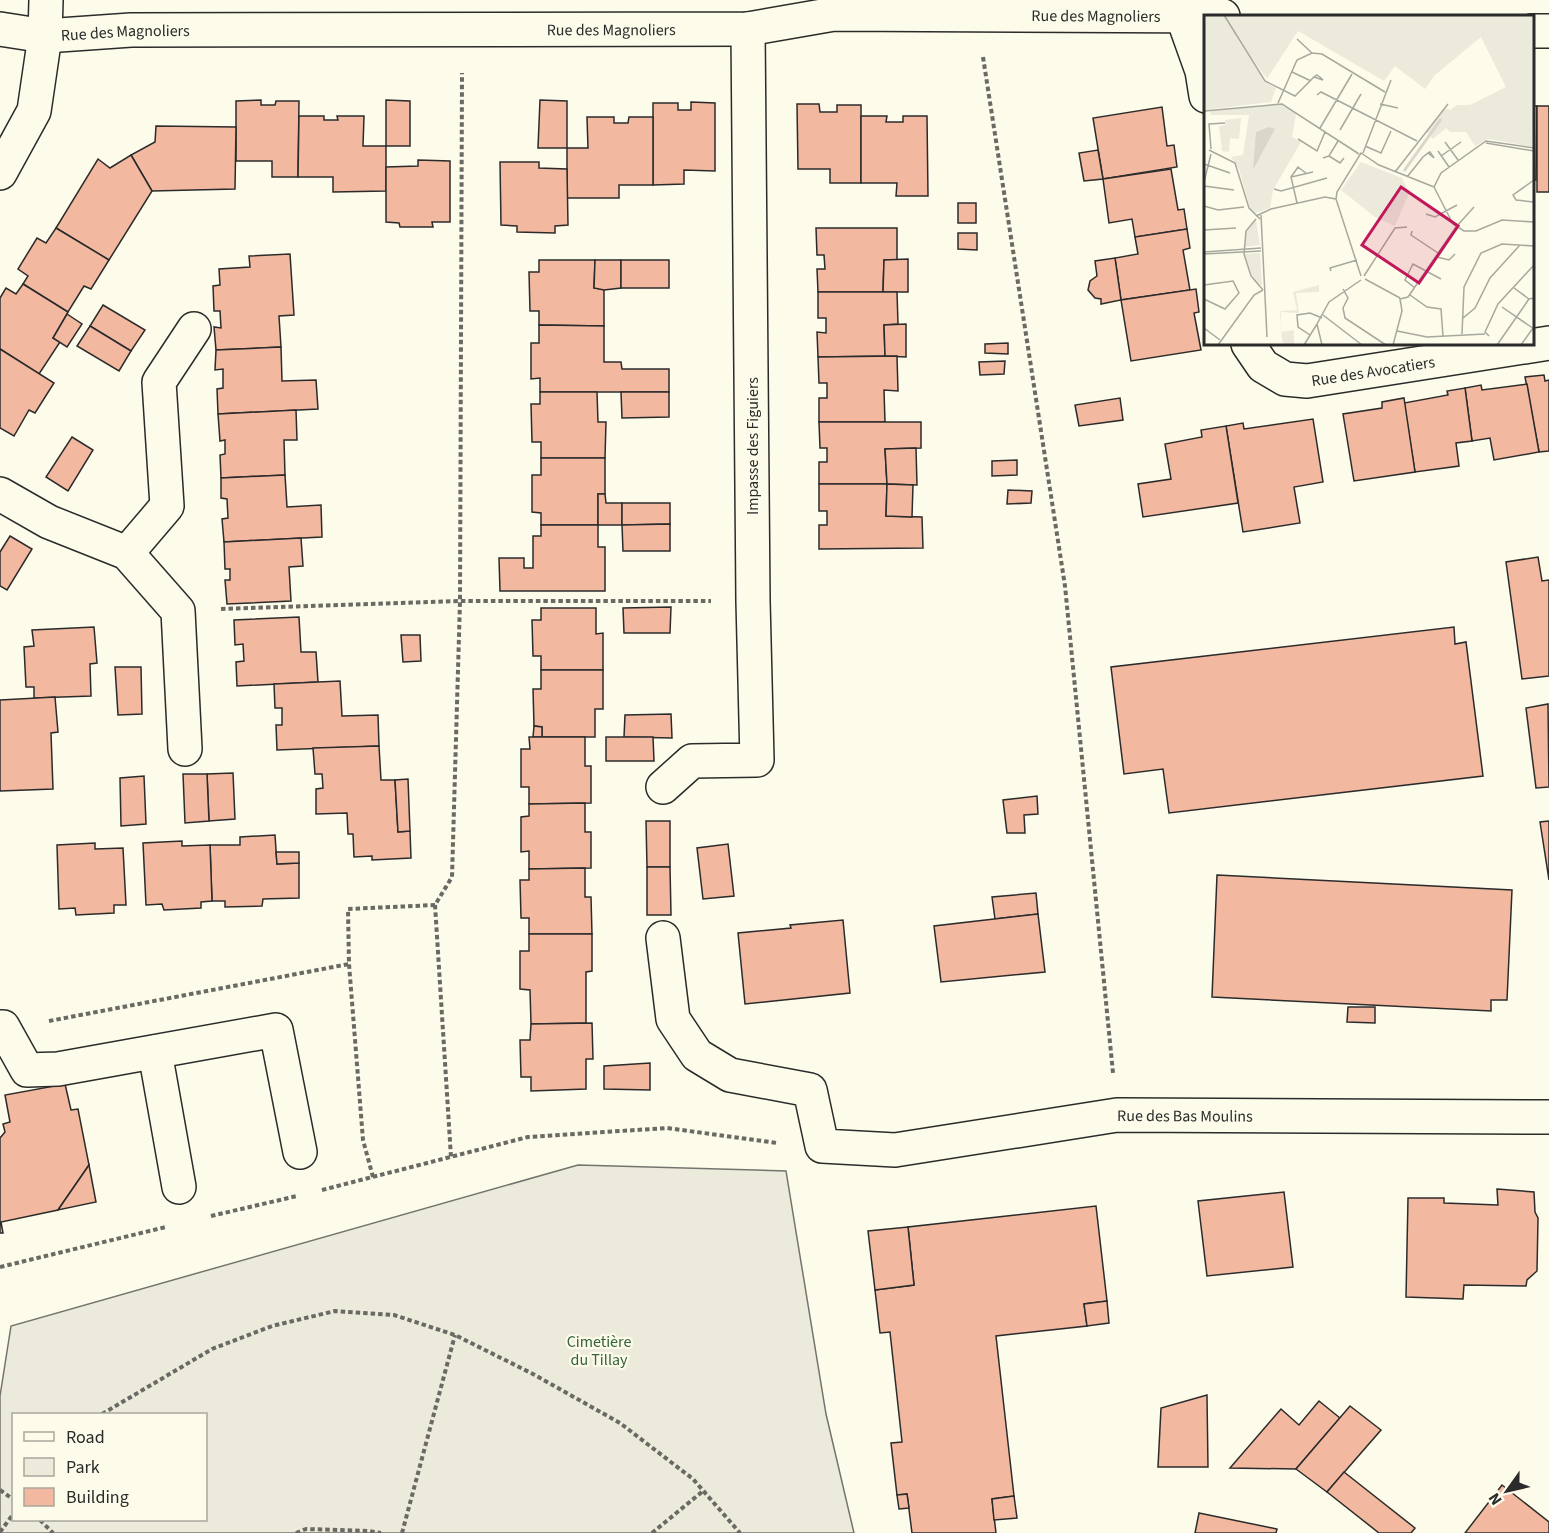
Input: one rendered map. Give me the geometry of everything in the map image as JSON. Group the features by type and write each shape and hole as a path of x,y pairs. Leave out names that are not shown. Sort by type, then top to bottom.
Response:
{"street":[{"path":"0,173 34,111 45,36 46,0"},
{"name":"Rue des Magnoliers","path":"0,29 45,36 131,30 748,29 834,7 976,15 1182,7 1218,15"},
{"path":"1182,7 1204,84"},
{"name":"Impasse des Figuiers","path":"663,787 692,761 758,760 753,601 748,29"},
{"path":"127,553 167,506 159,382 194,329"},
{"name":"Rue des Avocatiers","path":"1249,345 1263,366 1285,380 1307,381 1549,344"},
{"path":"0,494 49,522 127,553 178,611 185,749"},
{"path":"663,938 673,1019 697,1055 730,1075 810,1090 822,1146"},
{"path":"2,1027 27,1070 58,1069 276,1030 300,1152"},
{"path":"155,1052 179,1187"},
{"name":"Rue des Bas Moulins","path":"822,1146 895,1150 1117,1115 1549,1117"}],"path":[{"path":"976,15 1065,586 1117,1115"},
{"path":"451,1157 435,905 452,877 460,601 463,30"},
{"path":"178,611 460,601 753,601"},
{"path":"373,1177 363,1140 349,964 348,909 435,905"},
{"path":"2,1027 32,1025 349,964"},
{"path":"315,1191 528,1137 667,1128 778,1143 822,1146"},
{"path":"210,1216 303,1194"},
{"path":"0,1266 175,1225"},
{"path":"104,1413 212,1349 272,1326 335,1311 394,1316 455,1335 533,1374 620,1423 693,1479 741,1533"},
{"path":"402,1533 455,1335"},
{"path":"652,1533 703,1491"},
{"path":"0,1532 12,1516"},
{"path":"41,1521 52,1533"},
{"path":"296,1533 306,1529 381,1533"}],"green space":[{"name":"Cimetière du Tillay","path":"578,1165 786,1171 826,1414 854,1533 0,1533 0,1396 11,1326"}],"building":[{"path":"261,100 261,105 275,105 276,101 299,101 298,177 272,177 272,161 236,161 236,101"},
{"path":"386,100 410,101 410,146 386,146"},
{"path":"540,100 567,101 567,148 538,148"},
{"path":"691,102 715,103 715,171 684,170 684,184 653,185 653,103 678,103 678,110 691,110"},
{"path":"797,104 819,104 820,112 837,112 837,105 861,105 861,183 830,183 830,169 798,169"},
{"path":"1534,106 1537,106 1536,180 1534,180"},
{"path":"1537,106 1549,106 1549,192 1537,192"},
{"path":"1162,107 1167,146 1174,145 1177,167 1103,179 1093,118"},
{"path":"299,116 324,116 324,120 338,120 337,116 364,116 363,146 386,146 386,191 333,192 333,177 298,177"},
{"path":"861,116 887,116 886,122 903,122 903,116 927,116 928,196 896,196 897,183 861,183"},
{"path":"587,117 614,117 614,123 628,123 629,117 653,117 653,185 619,185 619,198 567,198 567,148 588,148"},
{"path":"156,126 236,127 235,189 152,191 131,155 155,142"},
{"path":"1098,150 1103,179 1084,181 1079,153"},
{"path":"131,155 152,191 109,260 56,228 98,159 110,168"},
{"path":"418,160 450,161 450,222 432,222 433,227 400,227 399,223 386,222 386,167 418,166"},
{"path":"500,162 539,162 539,168 567,169 568,225 555,226 555,233 517,232 517,226 501,225"},
{"path":"1171,169 1178,210 1184,209 1187,229 1135,237 1132,219 1109,223 1103,179"},
{"path":"958,203 976,203 976,223 958,223"},
{"path":"56,228 109,260 91,289 84,286 68,312 23,284 28,276 18,269 37,238 46,243"},
{"path":"816,228 897,228 897,260 884,260 883,292 818,292 817,269 825,269 824,255 817,255"},
{"path":"1187,229 1190,248 1183,250 1190,290 1121,300 1115,258 1138,254 1135,237"},
{"path":"958,233 977,233 977,250 958,249"},
{"path":"290,254 294,315 279,316 281,347 216,350 214,327 221,328 220,311 214,311 213,286 220,285 219,269 250,267 249,256"},
{"path":"1115,258 1121,300 1101,304 1101,299 1095,298 1088,290 1090,281 1097,276 1095,261"},
{"path":"908,259 908,292 883,292 884,260"},
{"path":"539,260 595,260 594,288 604,289 604,326 539,325 539,311 530,311 529,272 539,272"},
{"path":"595,260 621,260 621,288 604,290 594,288"},
{"path":"621,260 669,260 669,288 621,288"},
{"path":"23,284 68,312 53,338 60,342 39,374 0,349 0,298 6,288 16,294"},
{"path":"1196,289 1199,312 1194,313 1201,350 1131,361 1121,300"},
{"path":"818,292 897,292 898,324 884,325 885,356 818,357 817,332 826,333 826,318 818,318"},
{"path":"103,305 145,330 131,351 90,326"},
{"path":"67,314 82,324 67,347 53,338"},
{"path":"906,324 906,357 885,356 884,325"},
{"path":"539,325 604,326 604,362 621,362 622,369 669,369 669,392 540,392 540,378 531,379 531,343 539,343"},
{"path":"90,326 131,351 119,371 77,346"},
{"path":"1008,343 1008,354 985,353 985,344"},
{"path":"281,347 282,381 316,380 318,409 218,414 217,389 223,388 223,369 215,370 216,350"},
{"path":"0,349 54,383 35,413 29,410 14,436 0,428"},
{"path":"897,356 898,391 884,390 885,422 819,422 819,398 827,398 827,383 819,383 818,357"},
{"path":"1005,361 1004,374 980,375 979,362"},
{"path":"1544,375 1545,381 1549,380 1549,451 1539,452 1525,377"},
{"path":"1527,384 1539,452 1494,460 1490,438 1472,441 1465,388 1481,385 1482,390"},
{"path":"1465,388 1472,441 1456,443 1459,466 1415,472 1404,403 1448,395 1447,391"},
{"path":"540,392 597,392 598,422 606,422 605,458 541,458 541,442 532,442 531,404 540,404"},
{"path":"621,392 669,392 669,417 622,418"},
{"path":"1120,398 1123,420 1079,426 1075,405"},
{"path":"1404,398 1415,472 1354,481 1343,414 1382,408 1382,402"},
{"path":"296,410 297,440 284,440 285,475 221,478 220,455 225,454 225,440 220,441 218,414"},
{"path":"1313,419 1323,482 1294,487 1300,523 1243,532 1226,426 1243,423 1244,429"},
{"path":"819,422 921,422 921,448 885,449 887,484 819,484 819,462 827,462 827,448 820,448"},
{"path":"1226,426 1238,503 1143,517 1138,484 1171,479 1165,444 1202,437 1201,430"},
{"path":"72,437 93,450 68,491 46,477"},
{"path":"916,448 917,485 887,484 885,449"},
{"path":"541,458 605,458 605,494 598,494 598,525 541,525 541,513 532,512 532,475 541,475"},
{"path":"1017,460 1017,475 992,476 992,461"},
{"path":"285,475 287,507 321,505 322,537 224,542 222,519 228,518 227,499 221,498 221,478"},
{"path":"819,484 887,484 886,516 922,517 923,548 819,549 819,525 827,525 827,511 819,511"},
{"path":"887,484 913,485 912,517 886,516"},
{"path":"1008,490 1032,491 1031,503 1007,504"},
{"path":"598,494 605,494 606,503 622,503 622,525 598,525"},
{"path":"622,503 670,503 670,524 622,525"},
{"path":"670,524 670,551 623,551 622,525"},
{"path":"541,525 598,525 598,547 605,547 605,591 500,591 499,558 524,558 524,568 533,568 533,536 541,536"},
{"path":"10,536 32,549 7,590 0,586 0,552"},
{"path":"301,538 303,566 289,567 291,601 227,604 225,580 230,580 230,569 225,569 224,542"},
{"path":"1538,557 1542,581 1549,580 1549,676 1522,679 1506,562"},
{"path":"671,607 670,633 624,633 623,608"},
{"path":"541,608 596,608 596,634 603,633 603,670 541,670 541,656 533,656 532,620 541,620"},
{"path":"299,617 301,652 316,652 318,682 237,686 236,662 244,661 243,644 235,645 234,620"},
{"path":"94,627 97,663 90,664 91,696 34,698 34,687 26,687 24,647 34,646 32,630"},
{"path":"1454,627 1455,644 1466,642 1483,776 1169,813 1163,769 1124,774 1111,667"},
{"path":"401,635 420,635 421,661 403,662"},
{"path":"115,667 141,667 142,714 118,715"},
{"path":"541,670 603,670 603,709 595,709 595,737 542,737 542,727 534,726 533,689 541,689"},
{"path":"340,681 342,716 378,715 379,746 277,750 276,725 282,725 282,708 275,708 274,684"},
{"path":"55,697 58,732 51,733 53,789 0,791 0,700"},
{"path":"1548,704 1549,787 1536,788 1526,708"},
{"path":"671,714 672,738 624,737 625,715"},
{"path":"534,726 542,727 542,737 533,737"},
{"path":"529,737 585,737 585,766 591,766 591,803 529,804 529,787 521,787 521,749 530,749"},
{"path":"606,737 653,737 654,761 606,761"},
{"path":"379,746 381,780 395,780 398,832 410,831 411,858 372,860 372,856 354,857 353,834 348,834 347,813 316,814 316,789 323,788 322,774 315,774 313,748"},
{"path":"233,773 235,819 209,821 207,774"},
{"path":"183,774 207,774 209,821 185,823"},
{"path":"144,776 146,824 121,826 120,778"},
{"path":"408,779 410,831 398,832 395,780"},
{"path":"1037,796 1038,814 1024,815 1025,833 1007,833 1003,800"},
{"path":"585,803 585,832 591,832 591,868 529,869 529,851 521,852 521,817 529,816 529,804"},
{"path":"646,821 670,821 670,867 647,867"},
{"path":"1549,821 1549,880 1540,822"},
{"path":"275,835 277,864 299,863 299,898 263,899 262,906 225,907 225,901 212,901 210,845 240,845 240,837"},
{"path":"182,841 182,846 210,845 212,901 201,902 201,908 164,910 162,904 146,905 143,843"},
{"path":"95,843 95,849 123,848 126,905 114,905 114,913 76,915 75,908 59,909 57,845"},
{"path":"728,844 734,896 703,899 697,848"},
{"path":"276,852 299,852 299,863 277,864"},
{"path":"647,867 670,867 671,915 647,915"},
{"path":"585,868 585,897 591,897 592,934 529,934 529,918 521,918 520,880 529,880 529,869"},
{"path":"1217,875 1512,890 1507,1000 1491,1000 1491,1011 1212,997"},
{"path":"1036,893 1038,914 995,919 992,897"},
{"path":"1038,914 1045,972 941,982 934,926"},
{"path":"843,920 850,993 745,1004 738,933"},
{"path":"529,934 592,934 592,971 586,972 586,1023 531,1024 530,990 520,989 520,951 529,951"},
{"path":"1348,1007 1375,1007 1375,1023 1347,1022"},
{"path":"592,1023 593,1059 586,1059 586,1089 531,1091 531,1077 521,1077 520,1040 530,1040 531,1024"},
{"path":"650,1063 650,1090 604,1089 604,1066"},
{"path":"65,1084 71,1110 78,1109 89,1165 58,1210 1,1222 3,1233 0,1233 0,1138 5,1132 3,1124 10,1122 5,1095"},
{"path":"89,1165 96,1202 58,1210"},
{"path":"1497,1189 1534,1192 1535,1212 1538,1218 1537,1271 1527,1280 1526,1286 1464,1285 1463,1299 1406,1297 1408,1198 1444,1198 1444,1203 1498,1205"},
{"path":"1284,1192 1293,1267 1207,1276 1198,1201"},
{"path":"1096,1206 1107,1301 1084,1304 1087,1326 996,1336 1014,1496 992,1499 996,1533 912,1533 907,1494 897,1495 891,1443 902,1442 890,1332 880,1333 875,1290 914,1285 908,1227"},
{"path":"908,1227 914,1285 875,1290 868,1231"},
{"path":"1107,1301 1109,1323 1087,1326 1084,1304"},
{"path":"1207,1395 1208,1467 1158,1467 1161,1408"},
{"path":"1319,1401 1340,1418 1296,1469 1230,1468 1281,1409 1299,1425"},
{"path":"1350,1406 1381,1430 1327,1492 1296,1469"},
{"path":"1344,1472 1415,1528 1411,1533 1379,1533 1327,1492"},
{"path":"1502,1485 1549,1522 1549,1533 1465,1533"},
{"path":"907,1494 909,1508 899,1509 897,1495"},
{"path":"1014,1496 1017,1518 994,1520 992,1499"},
{"path":"1199,1513 1277,1529 1276,1533 1195,1533"}]}
